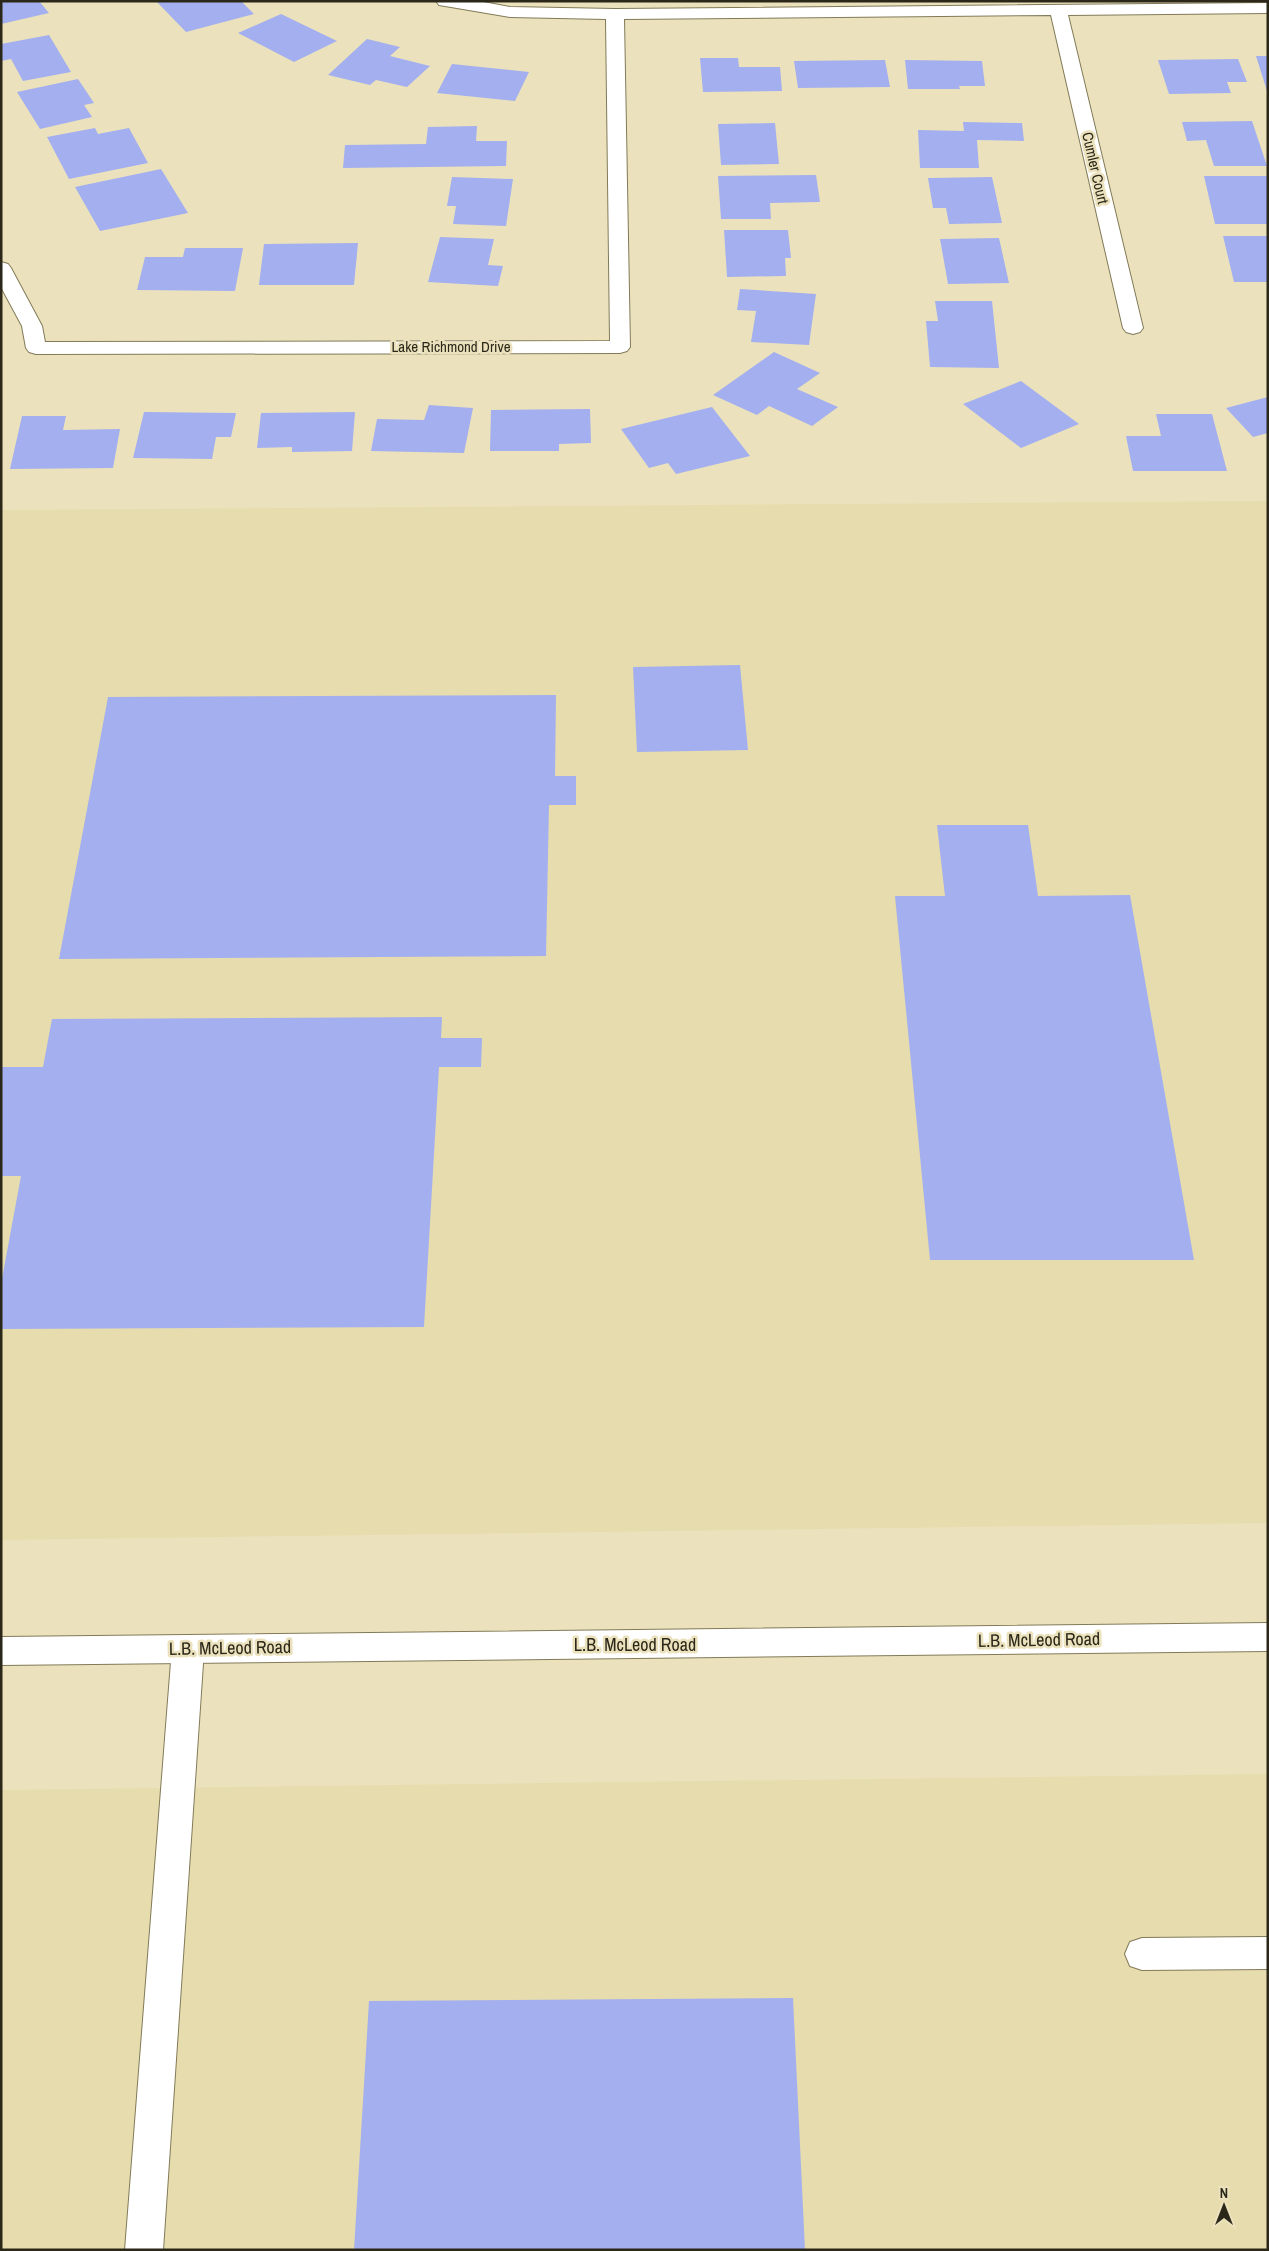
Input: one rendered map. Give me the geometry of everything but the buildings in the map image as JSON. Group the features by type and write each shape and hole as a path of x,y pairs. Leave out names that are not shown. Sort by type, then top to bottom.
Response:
{"street":[{"path":"445,1 510,12 615,14 1268,8"},
{"name":"Cumler Court","path":"1058,9 1133,328"},
{"name":"Lake Richmond Drive","path":"1,268 32,326 36,348 620,347 615,14"},
{"name":"L.B. McLeod Road","path":"1,1651 1268,1637"},
{"path":"144,2250 188,1649"},
{"path":"1142,1954 1268,1953"}],"shaded area":[{"path":"1268,501 1268,1523 1,1540 1,510"},
{"path":"1268,1774 1268,2250 1,2250 1,1790"}]}
